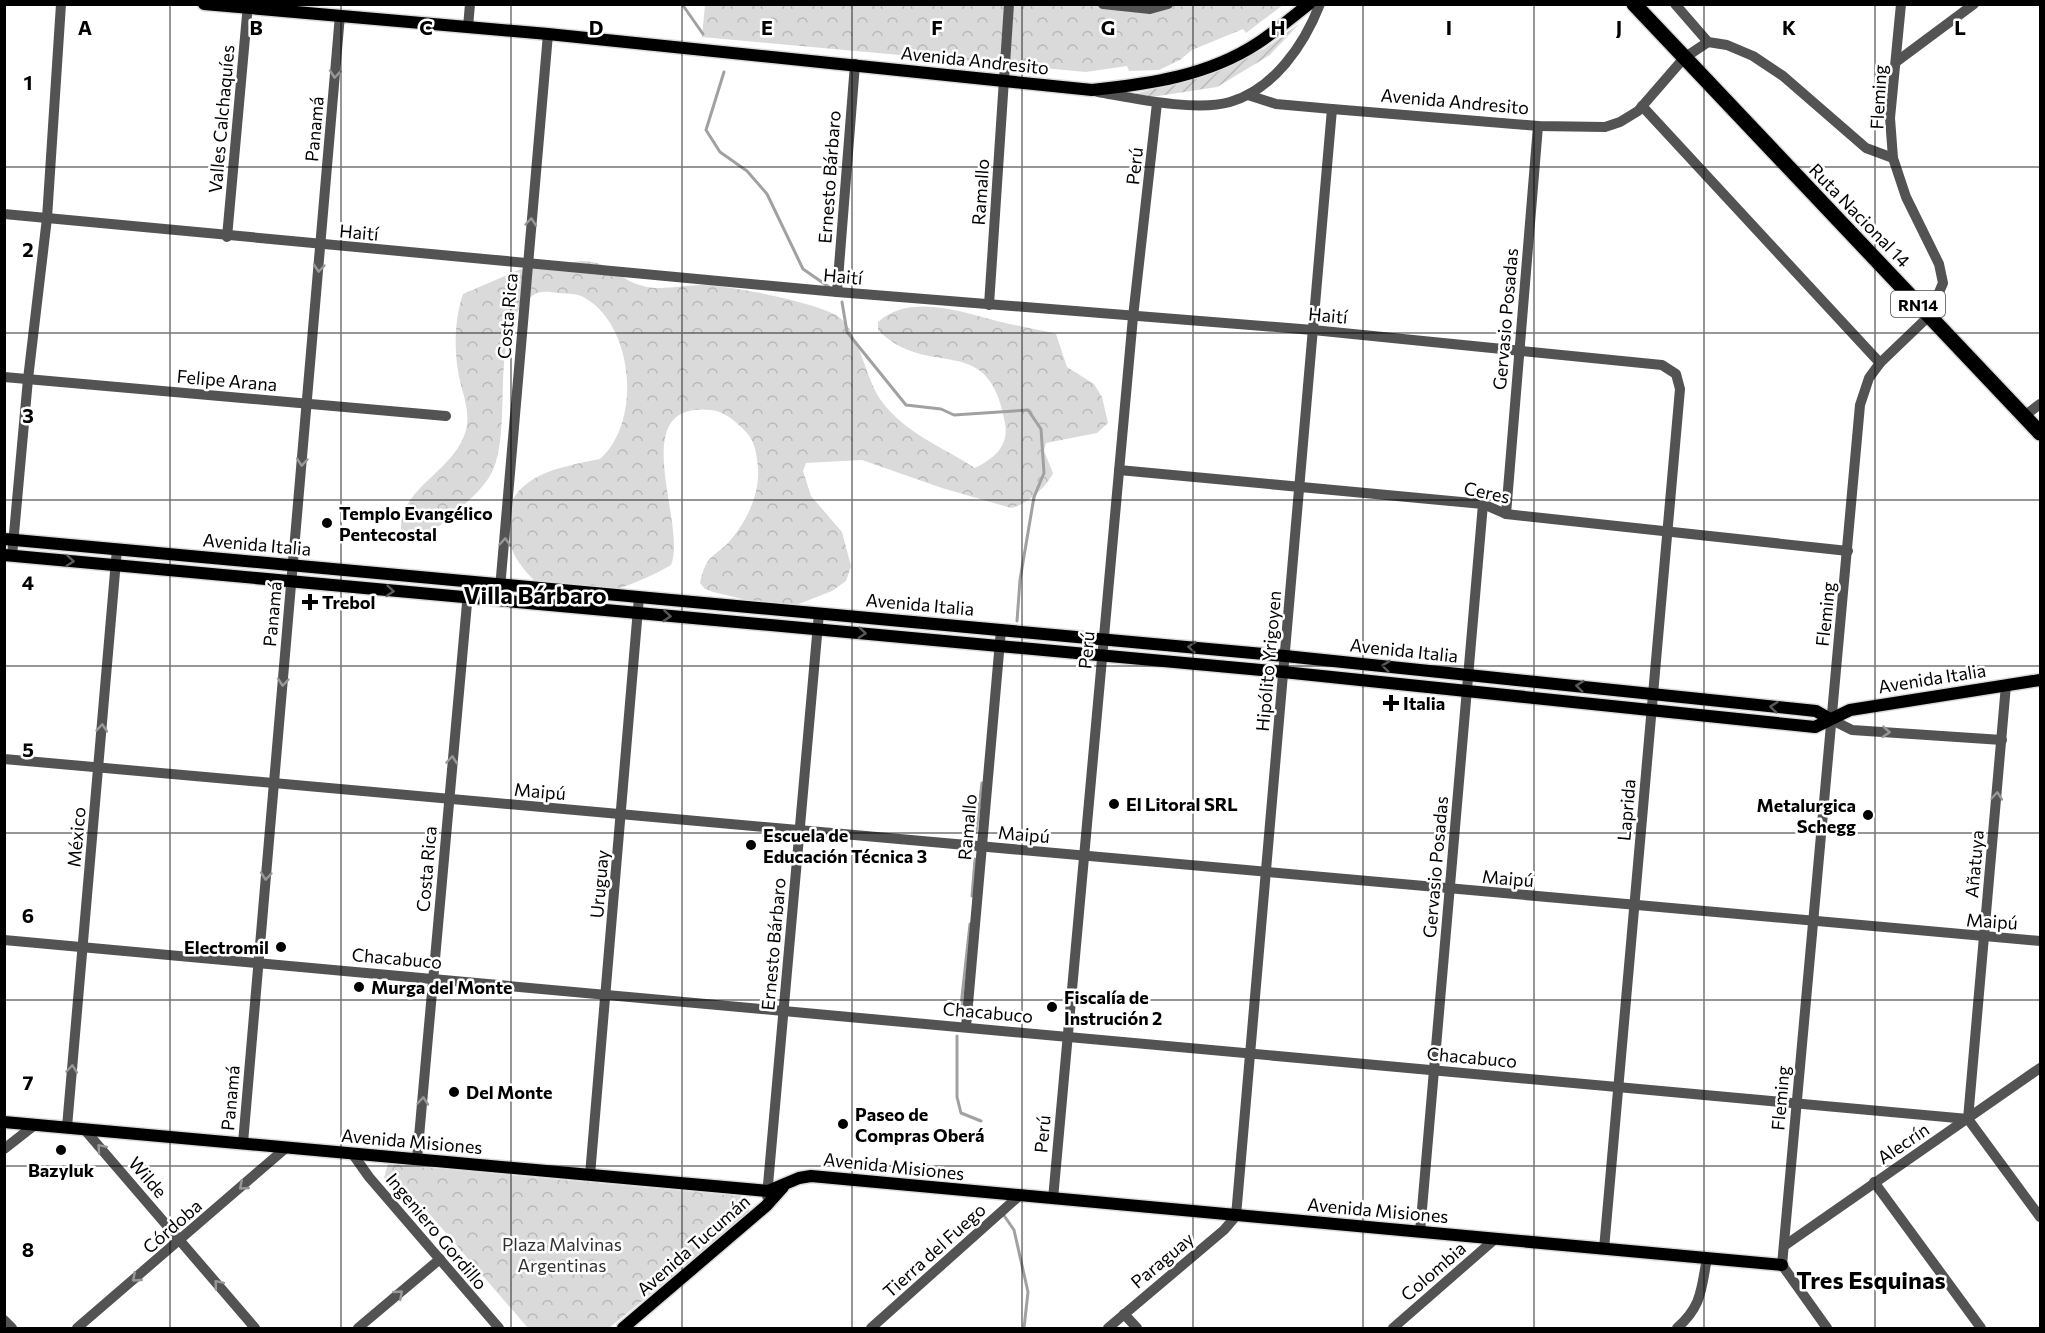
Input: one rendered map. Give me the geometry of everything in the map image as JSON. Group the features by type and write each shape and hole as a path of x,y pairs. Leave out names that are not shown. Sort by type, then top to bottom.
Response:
{"highway":[{"name":"Ruta Nacional 14","path":"1623,4 1650,24"},
{"name":"Ruta Nacional 14","path":"1634,4 1650,24 1865,245 2040,433"}],"main road":[{"name":"Avenida Andresito","path":"204,4 248,6 548,34 1092,90"},
{"path":"1092,90 1162,81 1193,73 1257,44 1309,4"},
{"name":"Avenida Italia","path":"9,539 1468,674 1816,711 1830,719"},
{"name":"Avenida Italia","path":"8,556 1283,672 1815,727 1850,710 2040,681"},
{"name":"Avenida Misiones","path":"4,1122 768,1191 800,1178 812,1176 1053,1200 1782,1265"},
{"name":"Avenida Tucumán","path":"623,1329 766,1206 784,1186"}],"street":[{"path":"8,556 47,218 61,4"},
{"path":"468,27 470,4"},
{"path":"1008,9 1017,4"},
{"path":"1103,4 1150,9 1168,4"},
{"path":"1248,95 1287,63 1310,31 1320,4"},
{"path":"1675,4 1708,42 1727,45 1753,56 1783,76 1866,148 1893,158"},
{"name":"Fleming","path":"1782,1265 1860,405 1869,378 1880,363 1929,316 1943,283 1939,264 1906,197 1893,158 1890,118 1901,4"},
{"path":"1896,62 1974,4"},
{"name":"Valles Calchaquíes","path":"227,237 248,6"},
{"name":"Ramallo","path":"989,305 1008,9"},
{"name":"Panamá","path":"243,1143 340,15"},
{"name":"Costa Rica","path":"499,600 548,34"},
{"name":"Avenida Andresito","path":"1092,90 1158,103 1228,103 1248,95 1276,104 1538,126 1605,127 1620,122 1642,106 1684,58 1708,42"},
{"name":"Ernesto Bárbaro","path":"837,292 855,64"},
{"name":"Perú","path":"1053,1200 1133,317 1158,103"},
{"path":"1642,106 1880,363"},
{"name":"Hipólito Yrigoyen","path":"1236,1216 1332,109"},
{"name":"Gervasio Posadas","path":"1506,514 1538,126"},
{"name":"Haití","path":"4,214 320,246 837,292 1313,330 1662,364 1677,374"},
{"name":"Laprida","path":"1604,1249 1680,389 1677,374"},
{"name":"Felipe Arana","path":"4,377 446,417"},
{"path":"2023,417 2040,404"},
{"name":"Ceres","path":"1119,470 1483,504 1506,514 1848,551"},
{"name":"Gervasio Posadas","path":"1420,1232 1483,504"},
{"name":"México","path":"67,1127 117,549"},
{"name":"Costa Rica","path":"417,1159 469,581"},
{"name":"Uruguay","path":"590,1175 639,597"},
{"name":"Ernesto Bárbaro","path":"766,1206 819,613"},
{"name":"Ramallo","path":"966,1027 1001,630"},
{"name":"Añatuya","path":"1968,1119 2006,685"},
{"name":"Avenida Italia","path":"1830,719 1852,730 2002,740"},
{"name":"Maipú","path":"4,759 1984,938 2040,941"},
{"name":"Chacabuco","path":"4,940 1968,1119"},
{"name":"Alecrín","path":"1784,1246 2040,1068"},
{"path":"1968,1119 2040,1217"},
{"path":"4,1149 36,1124"},
{"name":"Wilde","path":"84,1129 255,1329"},
{"name":"Córdoba","path":"77,1329 287,1147"},
{"name":"Ingeniero Gordillo","path":"352,1153 499,1329"},
{"path":"1874,1182 1981,1329"},
{"name":"Tierra del Fuego","path":"871,1329 1019,1196"},
{"name":"Paraguay","path":"1108,1329 1224,1230 1236,1216"},
{"name":"Colombia","path":"1393,1329 1495,1239"},
{"path":"1677,1329 1692,1315 1698,1305 1707,1258"},
{"path":"358,1329 440,1259"},
{"path":"1782,1265 1827,1329"},
{"path":"1124,1314 1137,1329"},
{"path":"4,1320 12,1329"}],"green space":[{"path":"705,5 1283,5 1246,33 1243,29 1192,50 1180,60 1159,70 1129,71 1127,66 1086,72 702,37"},
{"path":"1299,24 1270,55 1217,87 1132,100 1134,94 1203,77 1264,49"},
{"path":"581,261 601,264 643,286 664,288 702,285 732,288 813,306 839,317 852,333 875,390 889,411 923,438 975,468 994,456 1005,439 1005,423 997,394 986,376 971,366 955,360 917,353 897,345 878,330 878,322 891,313 905,308 936,307 1056,334 1067,367 1094,384 1102,397 1108,423 1097,433 1046,443 1044,451 1053,473 1035,495 1011,508 942,488 862,460 806,463 803,471 811,496 842,532 851,566 846,581 832,591 786,609 713,592 705,589 700,583 709,560 727,544 745,520 756,491 758,470 752,441 734,420 711,410 685,412 670,424 664,444 664,469 674,546 671,565 634,583 603,594 574,599 563,598 556,596 538,583 518,561 508,537 506,525 511,502 518,492 539,476 561,468 600,459 613,443 622,422 627,399 627,375 622,351 614,330 601,311 579,295 541,292 532,296 518,310 510,329 505,350 500,445 492,472 474,495 441,525 409,542 402,540 401,522 406,507 415,494 450,459 466,430 466,407 456,352 458,312 463,294 521,269"},
{"name":"Plaza Malvinas Argentinas","path":"388,1164 740,1196 749,1202 749,1214 609,1328 528,1328 420,1203 408,1204 384,1178"}],"waterway":[{"path":"682,4 703,34"},
{"path":"724,72 706,130 720,152 747,171 767,194 803,269 829,287"},
{"path":"842,302 847,332 906,405 941,409 954,415 1028,410 1041,429 1044,473 1034,497 1020,580 1017,621"},
{"path":"976,832 982,783"},
{"path":"972,896 975,859"},
{"path":"960,1015 970,924"},
{"path":"957,1036 957,1097 961,1113 981,1121"},
{"path":"1003,1214 1014,1230 1028,1292 1024,1328"}],"place":[{"name":"Templo Evangélico Pentecostal","path":"327,523"},
{"name":"Trebol","path":"310,602"},
{"name":"Italia","path":"1391,703"},
{"name":"El Litoral SRL","path":"1114,804"},
{"name":"Metalurgica Schegg","path":"1868,815"},
{"name":"Escuela de Educación Técnica 3","path":"751,845"},
{"name":"Electromil","path":"281,947"},
{"name":"Murga del Monte","path":"359,987"},
{"name":"Fiscalía de Instrución 2","path":"1052,1007"},
{"name":"Del Monte","path":"454,1092"},
{"name":"Paseo de Compras Oberá","path":"843,1124"},
{"name":"Bazyluk","path":"61,1150"}],"district":[{"name":"Villa Bárbaro","path":"535,594"},
{"name":"Tres Esquinas","path":"1871,1279"}]}
